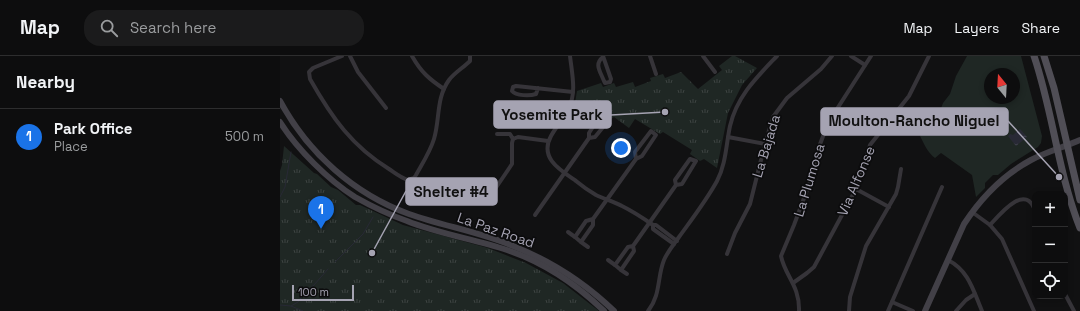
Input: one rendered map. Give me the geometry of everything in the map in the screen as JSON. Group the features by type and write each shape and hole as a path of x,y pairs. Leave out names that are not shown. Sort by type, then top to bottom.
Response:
{"main road":[{"path":"1034,56 1043,86 1068,193 1080,228"},
{"path":"1044,56 1054,88 1066,146 1080,200"},
{"name":"La Paz Road","path":"280,102 298,130 319,155 342,176 360,189 384,203 409,214 499,240 528,252 571,276 614,311"},
{"name":"La Paz Road","path":"280,122 306,155 355,197 409,222 506,250 532,261 559,275 595,302 604,311"},
{"path":"925,311 964,224 987,193 1008,175 1031,160 1080,140"},
{"path":"595,302 601,303 609,311"}],"street":[{"path":"342,56 313,68 309,72 310,80 336,122 354,143 378,162 405,179 411,179 416,175 430,149 434,139 438,109 444,89 449,80 470,61 470,57"},
{"path":"350,56 358,72 386,108"},
{"path":"412,56 421,71 429,80 444,89"},
{"path":"570,56 573,92 572,102 548,141 547,146 549,158 552,163 564,174 595,194 620,205 651,224 653,228 675,242"},
{"path":"603,56 611,78 610,82 608,83 604,81 598,63 603,56"},
{"path":"650,56 656,74"},
{"path":"703,56 715,72"},
{"path":"648,311 659,290 664,260 675,242 710,194 723,167 731,124 740,99 757,76 777,56"},
{"name":"La Bajada","path":"728,254 735,233 750,204 773,117 787,98 821,69 832,56"},
{"path":"850,56 864,65"},
{"name":"La Plumosa","path":"799,311 799,299 781,259 782,252 802,204 828,123 871,56"},
{"name":"Via Alfonse","path":"793,283 814,267 856,188 870,145 908,96 929,56"},
{"path":"538,88 536,94 532,95 515,94 512,91 516,86 538,88 573,92"},
{"path":"535,215 589,138 589,133 600,116 608,121 595,137 589,138"},
{"path":"581,242 593,225 593,219 607,199 636,159 642,156 656,135 651,131 635,152 636,159"},
{"path":"491,195 512,164 513,139 510,134 497,134"},
{"path":"513,139 518,137 548,141"},
{"path":"728,137 765,144"},
{"path":"615,265 628,247 633,246 651,224 676,185 675,180 690,159 696,161 682,184 676,185"},
{"path":"849,311 850,297 866,246 889,207 898,187 901,169"},
{"path":"888,311 942,187"},
{"path":"856,188 889,207"},
{"path":"990,225 1004,210 1020,199 1027,199 1032,203"},
{"path":"972,212 990,225 1002,239 1034,311"},
{"path":"575,237 586,221 593,219"},
{"path":"568,232 588,247"},
{"path":"621,270 634,251 633,246"},
{"path":"608,260 627,274"},
{"path":"948,260 957,265 966,275 982,311"},
{"path":"956,311 966,300 975,294"},
{"path":"1068,299 1074,311"},
{"path":"892,302 913,311"}],"green space":[{"path":"732,56 735,56 757,68 742,85 728,113 717,168 704,159 700,161 690,154 692,150 663,132 660,134 635,119 629,128 614,117 611,119 600,111 595,118 575,103 577,91 601,83 603,87 614,83 616,87 633,82 635,87 651,81 650,78 663,74 665,78 681,72 698,89 722,70 719,66"},
{"path":"967,56 1021,56 1042,136 1041,143 1038,147 1011,164 998,175 993,175 985,183 985,188 976,197 972,175 941,153 935,158 928,151 920,136 937,119 943,103 950,94 956,76"},
{"path":"284,146 331,187 338,190 356,205 360,205 403,225 488,248 526,263 563,283 599,311 280,311 280,171"}],"water":[{"path":"1020,129 1027,137 1016,146 1008,136 1010,134 1013,135"}],"waterway":[{"path":"280,197 285,187 291,152"},
{"path":"335,262 363,234 373,217"},
{"path":"291,306 298,302 305,292 314,285 328,269"},
{"path":"280,305 291,306 303,311"}],"place":[{"name":"Yosemite Park","path":"665,112"},
{"name":"Moulton-Rancho Niguel","path":"1059,177"},
{"name":"Park Office","path":"321,229"},
{"name":"Shelter #4","path":"372,253"}]}
